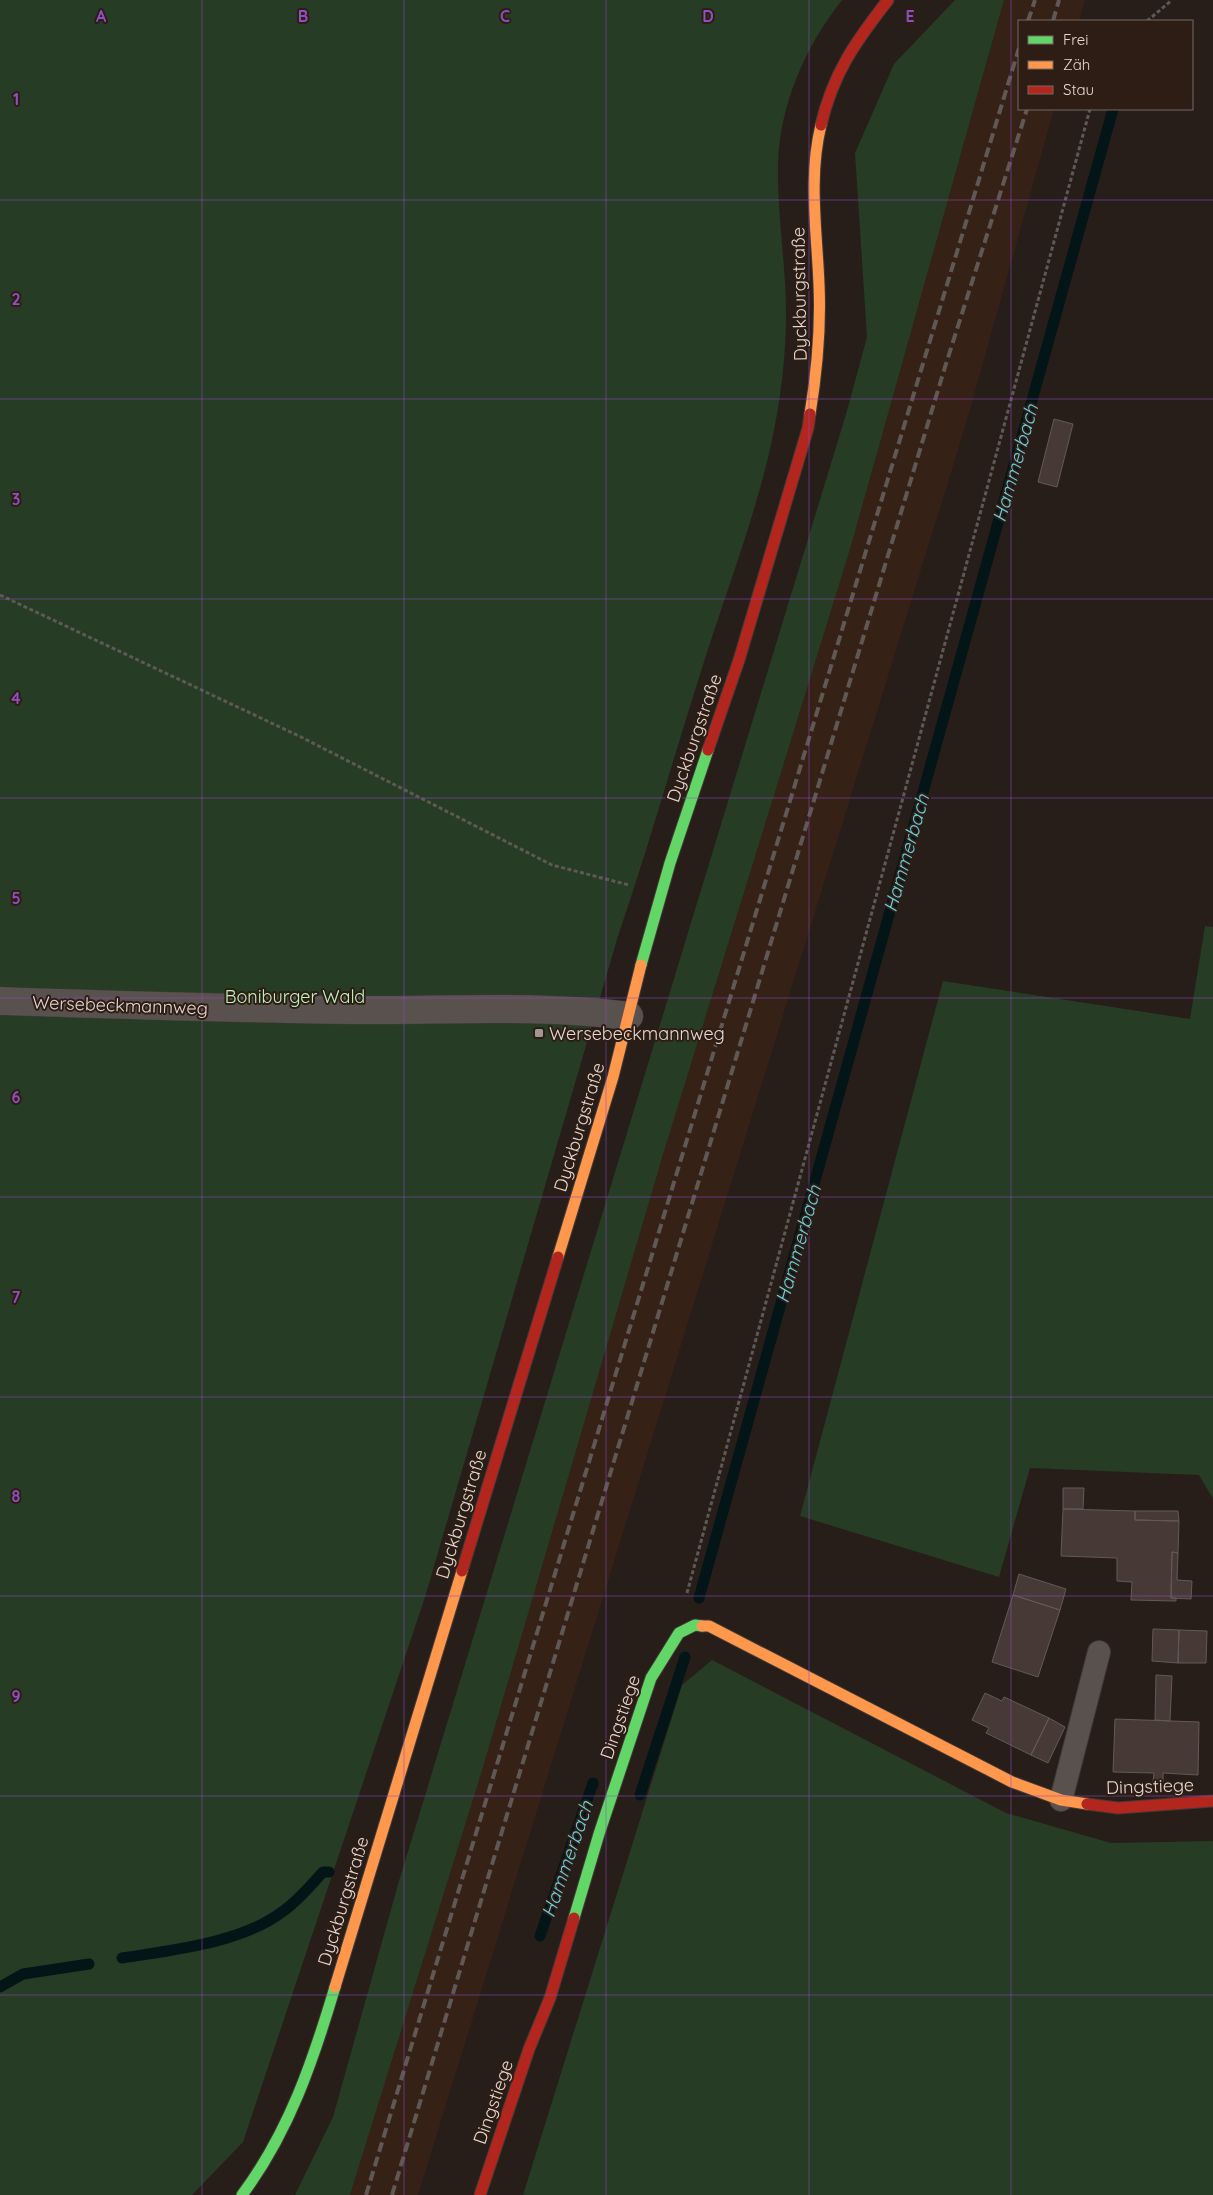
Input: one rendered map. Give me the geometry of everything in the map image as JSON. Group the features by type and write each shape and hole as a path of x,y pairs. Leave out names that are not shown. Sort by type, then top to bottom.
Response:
{"street":[{"name":"Dyckburgstraße","path":"242,2195 268,2158 283,2132 309,2070 605,1104 649,934 670,863 739,660 808,428 818,363 819,294 813,193 816,145 828,98 846,57 863,31 888,0"},
{"name":"Wersebeckmannweg","path":"0,1001 243,1009 544,1010 598,1012 629,1016"},
{"name":"Dingstiege","path":"480,2195 529,2049 550,1998 599,1834 651,1678 679,1633 695,1625 709,1626 1012,1782 1061,1800 1118,1808 1213,1801"}],"lane":[{"path":"1061,1800 1099,1652"}],"path":[{"path":"1147,20 1172,0"},
{"path":"679,1633 694,1564 1090,110"},
{"path":"0,595 299,736 552,865 631,885"}],"shaded area":[{"path":"1004,0 1085,0 1079,20 1018,20 1018,110 1054,110 965,427 418,2195 350,2195 481,1774 662,1158 851,546"}],"green space":[{"name":"Boniburger Wald","path":"0,0 842,0 806,57 796,78 783,121 778,184 786,295 785,345 775,424 758,497 618,936 425,1597 243,2142 192,2195 0,2195"},
{"path":"955,0 1004,0 851,546 662,1158 481,1774 350,2195 295,2195 333,2117 399,1881 847,411 867,337 855,153 894,64"},
{"path":"1205,926 1213,927 1213,1499 1199,1475 1030,1468 999,1577 800,1516 943,981 1190,1019"},
{"path":"712,1660 1006,1813 1111,1843 1213,1841 1213,2195 523,2195 682,1685"}],"building":[{"path":"1054,419 1073,424 1057,487 1038,482"},
{"path":"1063,1488 1084,1488 1083,1509 1063,1509"},
{"path":"1063,1509 1135,1511 1135,1520 1179,1521 1178,1553 1172,1552 1171,1598 1176,1598 1176,1601 1131,1600 1132,1582 1117,1581 1117,1558 1061,1556"},
{"path":"1135,1511 1178,1511 1179,1521 1135,1520"},
{"path":"1172,1552 1178,1553 1177,1580 1192,1581 1191,1599 1171,1598"},
{"path":"1019,1574 1066,1589 1060,1610 1013,1595"},
{"path":"1013,1595 1060,1610 1038,1677 992,1662"},
{"path":"1153,1629 1179,1630 1178,1663 1152,1661"},
{"path":"1179,1630 1207,1631 1206,1663 1178,1663"},
{"path":"1156,1675 1172,1676 1170,1721 1155,1720"},
{"path":"985,1693 1002,1701 1004,1697 1049,1718 1031,1755 986,1733 989,1728 972,1720"},
{"path":"1049,1718 1065,1727 1048,1763 1031,1755"},
{"path":"1115,1719 1199,1722 1198,1775 1163,1773 1163,1782 1153,1782 1154,1773 1113,1772"}],"waterway":[{"name":"Hammerbach","path":"699,1598 1113,110"},
{"name":"Hammerbach","path":"640,1795 685,1657"},
{"name":"Hammerbach","path":"540,1936 593,1783"},
{"name":"Hammerbach","path":"122,1958 205,1944 247,1931 265,1923 288,1908 323,1872 329,1872"},
{"name":"Hammerbach","path":"0,1987 23,1974 89,1964"}],"railway":[{"path":"1028,20 1035,0"},
{"path":"1053,20 1059,0"},
{"path":"366,2195 1018,51"},
{"path":"392,2195 945,367 1027,110"}],"traffic: fast":[{"path":"641,965 670,863 708,750"},
{"path":"574,1918 599,1834 651,1678 679,1633 695,1625 702,1626"},
{"path":"242,2195 259,2171 298,2095 318,2042 335,1987"}],"traffic: slow":[{"path":"810,414 819,334 819,285 814,185 817,145 821,125"},
{"path":"558,1257 613,1077 641,965"},
{"path":"335,1987 462,1571"},
{"path":"702,1626 709,1626 1012,1782 1061,1800 1087,1804"}],"traffic: jam":[{"path":"821,125 832,89 847,58 888,0"},
{"path":"708,750 739,660 808,428 810,414"},
{"path":"462,1571 558,1257"},
{"path":"1087,1804 1118,1808 1213,1801"},
{"path":"480,2195 529,2049 550,1998 574,1918"}],"place":[{"name":"Wersebeckmannweg","path":"539,1033"}]}
